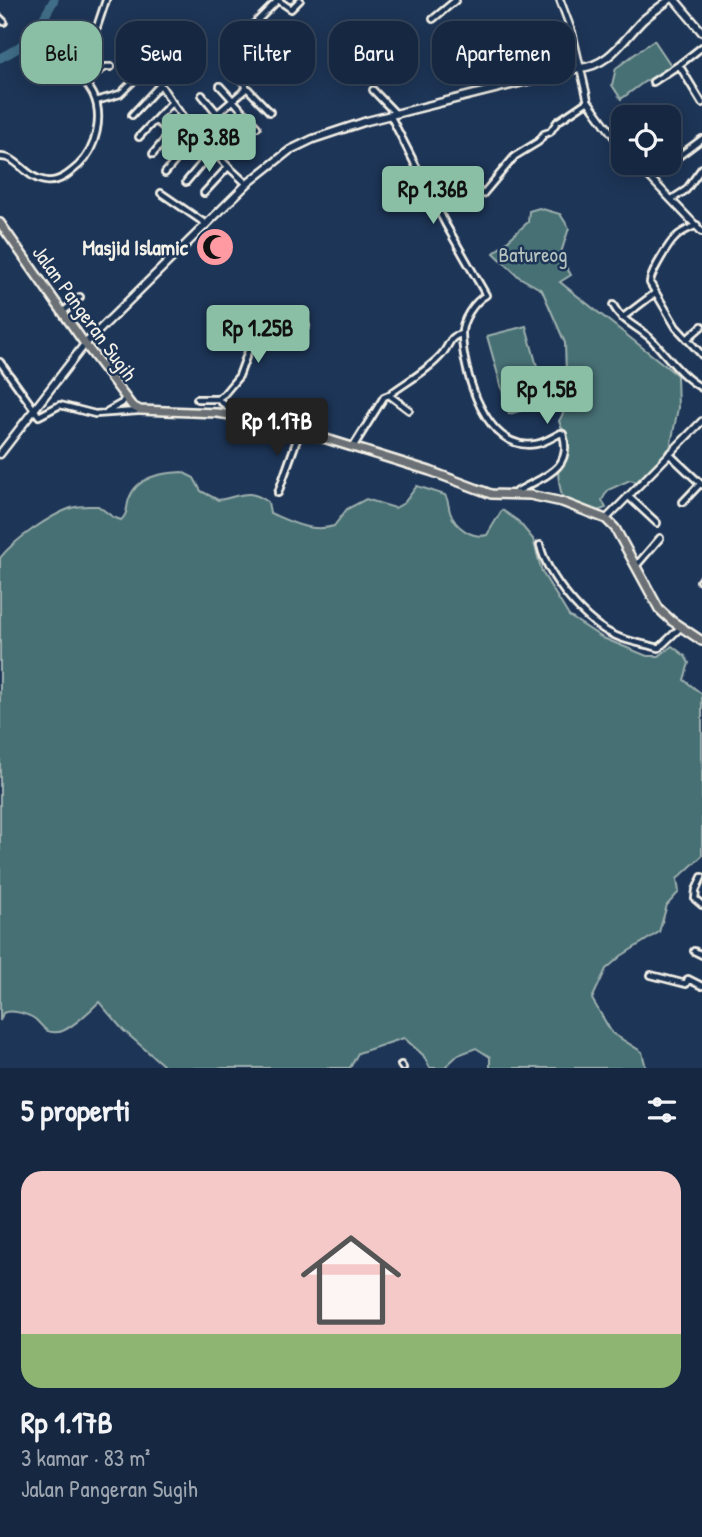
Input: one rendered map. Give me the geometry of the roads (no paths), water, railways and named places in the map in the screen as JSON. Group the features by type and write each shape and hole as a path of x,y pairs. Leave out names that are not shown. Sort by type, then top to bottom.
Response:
{"highway":[{"name":"Jalan Pangeran Sugih","path":"0,223 125,398 140,410 230,414 265,420 430,471 484,492 547,498 606,519"},
{"path":"606,519 615,527 659,609 702,641"}],"main road":[{"path":"0,454 85,344 247,184 301,144 392,114 591,67 607,59 644,20 669,0"},
{"path":"675,0 702,32"}],"street":[{"path":"99,21 106,0"},
{"path":"257,21 278,0 291,9 300,0"},
{"path":"433,19 456,0"},
{"path":"560,0 572,32 588,101 611,133"},
{"path":"653,82 702,47"},
{"path":"679,65 702,103"},
{"path":"102,69 110,67"},
{"path":"0,157 11,158 25,172 41,180 54,181 68,174 89,154 95,141 96,101 85,84"},
{"path":"96,101 120,94 130,84"},
{"path":"245,84 271,113"},
{"path":"132,115 160,85 197,133 247,184"},
{"path":"220,86 257,127"},
{"path":"165,173 216,113 247,88"},
{"path":"373,90 392,114 446,225 486,295 470,311 461,334 470,380 487,421 511,441 522,444 535,444 564,434 566,450 558,468 509,496"},
{"path":"202,95 248,150"},
{"path":"483,194 515,156 538,142 557,122 588,101"},
{"path":"139,137 172,102"},
{"path":"155,120 187,147"},
{"path":"153,153 170,133"},
{"path":"702,139 650,177 702,232"},
{"path":"186,182 213,150"},
{"path":"204,193 228,167"},
{"path":"672,199 686,190 702,168"},
{"path":"161,193 206,225"},
{"path":"696,225 674,237 650,276 650,283 676,327 702,355"},
{"path":"622,318 656,293"},
{"path":"62,313 80,297"},
{"path":"613,304 622,318 650,338 686,377 702,388"},
{"path":"197,399 217,399 224,394 239,376 254,338 267,327 272,316 306,326"},
{"path":"687,339 702,326"},
{"path":"353,447 377,405 429,366 442,354 452,337 461,334"},
{"path":"0,362 39,416 60,405 85,412 140,410"},
{"path":"389,395 409,410"},
{"path":"103,413 122,403 125,398"},
{"path":"217,399 228,407 230,414"},
{"path":"606,519 702,421"},
{"path":"278,493 300,431"},
{"path":"669,454 701,485 682,502"},
{"path":"628,496 657,523"},
{"path":"635,566 660,538"},
{"path":"540,545 549,568 562,587 589,619 604,630 618,637 659,648 681,627"},
{"path":"702,877 695,897 702,905"},
{"path":"694,951 702,955"},
{"path":"651,975 686,984 688,979 702,986"}],"waterway":[{"path":"0,58 20,47 33,35 54,0"}],"place":[{"name":"Masjid Islamic","path":"215,247"}],"park label":[{"name":"Batureog","path":"533,254"}]}
